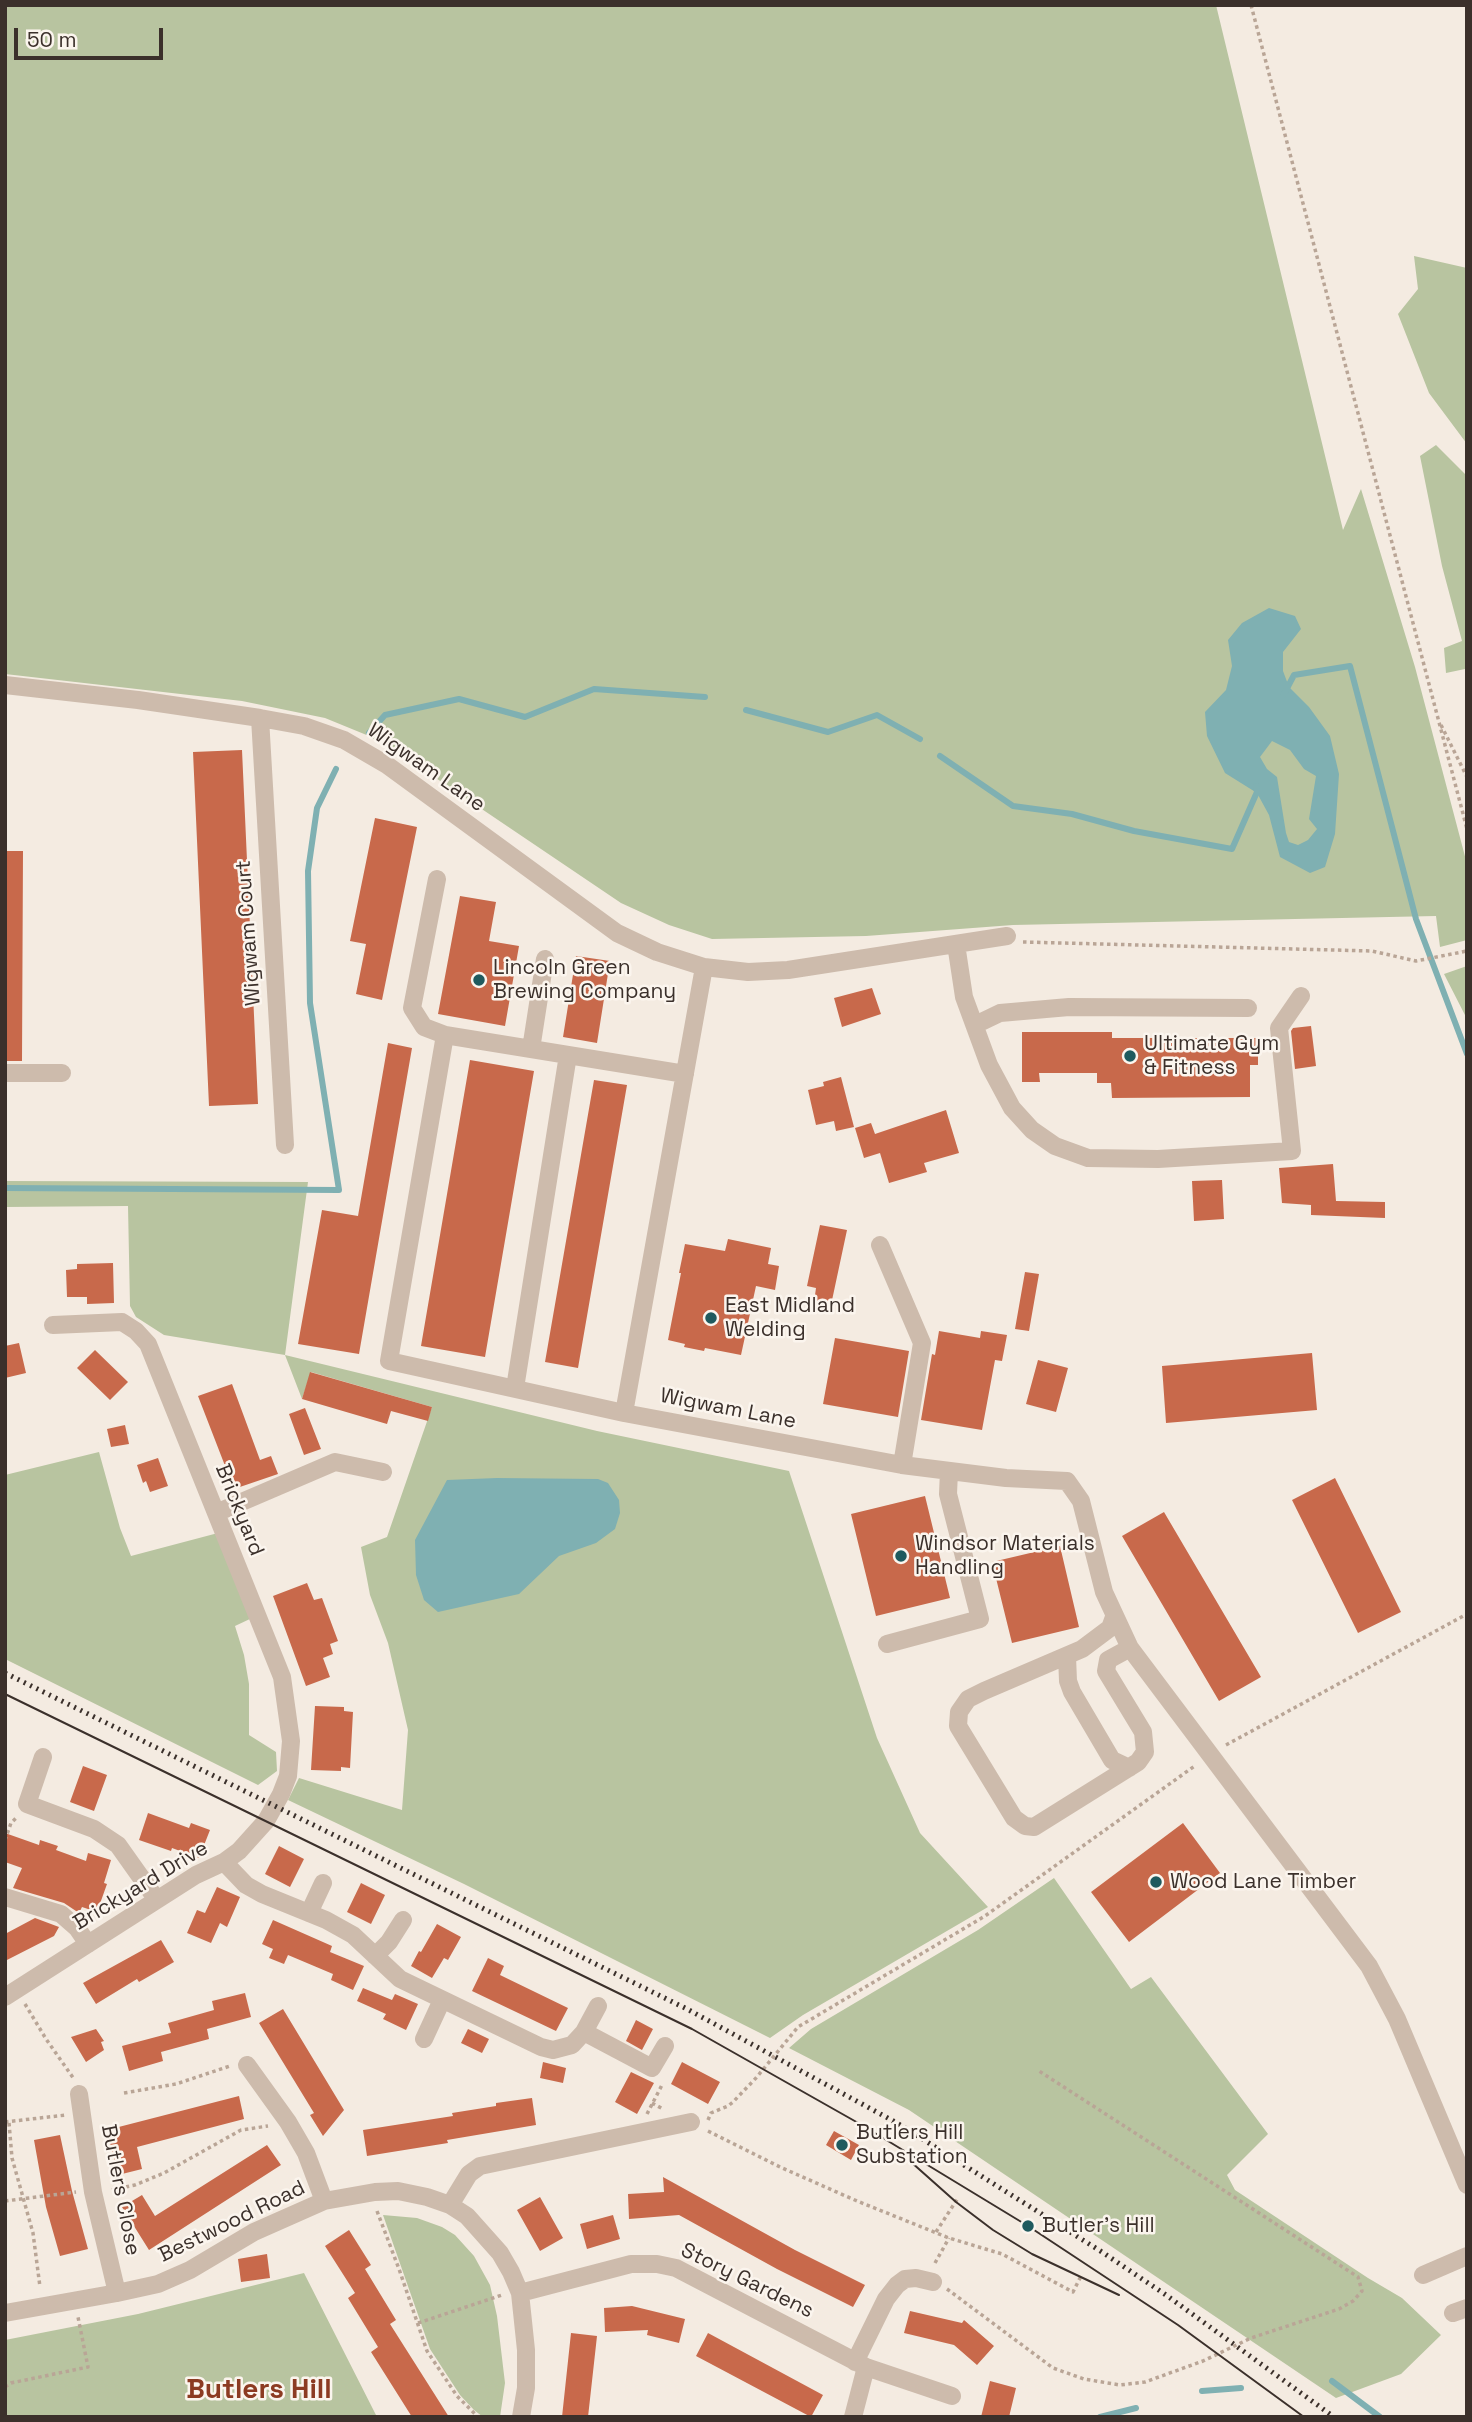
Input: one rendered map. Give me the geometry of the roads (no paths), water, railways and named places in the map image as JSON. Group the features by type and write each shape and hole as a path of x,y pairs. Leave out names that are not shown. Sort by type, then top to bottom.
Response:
{"street":[{"name":"Wigwam Lane","path":"5,685 138,700 260,718 304,726 344,740 387,765 617,933 657,952 704,967 748,972 788,970 1007,936"},
{"name":"Wigwam Court","path":"260,718 285,1145"},
{"path":"437,879 412,1009 424,1027 445,1035 685,1074"},
{"path":"956,944 964,997 999,1086 1012,1108 1032,1130 1055,1146 1088,1157 1158,1159 1292,1152 1279,1028 1301,996"},
{"path":"531,1049 545,959"},
{"path":"624,1413 704,967"},
{"path":"975,1025 1000,1013 1069,1007 1248,1008"},
{"name":"Wigwam Lane","path":"445,1035 388,1361 624,1413 902,1465 1006,1478 1067,1481 1081,1501 1104,1592 1130,1648 1369,1966 1397,2019 1467,2185"},
{"path":"515,1388 568,1055"},
{"path":"5,1073 62,1073"},
{"path":"880,1245 922,1343 902,1465"},
{"name":"Brickyard","path":"53,1325 122,1322 136,1331 148,1344 282,1677 291,1741 288,1776 281,1794"},
{"path":"216,1513 335,1462 383,1472"},
{"path":"887,1644 981,1619 948,1494 949,1471"},
{"path":"1114,1617 1110,1628 1082,1648 968,1699 959,1712 958,1726 1014,1818 1025,1826 1034,1827 1138,1762 1145,1752 1143,1732 1106,1671 1108,1660 1130,1648"},
{"path":"1067,1656 1068,1681 1072,1692 1112,1760 1129,1768"},
{"path":"43,1757 27,1804 94,1829 118,1845 157,1900"},
{"name":"Brickyard Drive","path":"11,1993 196,1875 224,1862 256,1833 281,1794"},
{"path":"224,1862 246,1885 353,1935 400,1979 541,2047 553,2050 572,2045 584,2032 598,2006"},
{"path":"309,1913 323,1884"},
{"path":"5,1897 61,1914 78,1928 88,1944"},
{"path":"375,1956 390,1942 403,1920"},
{"path":"424,2039 442,2000"},
{"path":"584,2032 652,2068 664,2046"},
{"path":"247,2065 288,2122 306,2153 324,2202"},
{"name":"Butlers Close","path":"79,2094 93,2192 117,2294"},
{"path":"450,2205 470,2174 480,2166 691,2122"},
{"name":"Bestwood Road","path":"5,2313 117,2294 158,2284 190,2270 254,2232 324,2202 375,2192 398,2191 450,2205 467,2217 500,2253 520,2293 526,2350 526,2388 522,2417"},
{"path":"1423,2275 1467,2256"},
{"name":"Story Gardens","path":"520,2293 631,2264 657,2264 676,2268 861,2364 952,2396"},
{"path":"853,2417 861,2364 886,2299 905,2279 932,2276"}],"water":[{"path":"1269,608 1295,616 1301,629 1283,652 1283,671 1289,687 1309,707 1330,736 1339,774 1335,834 1325,867 1310,873 1280,857 1269,815 1257,793 1225,773 1207,736 1205,712 1226,690 1232,666 1228,640 1242,623","holes":["1272,741 1290,750 1304,769 1316,776 1309,819 1317,829 1308,840 1298,845 1289,842 1286,833 1277,777 1267,769 1260,757"]},
{"path":"598,1479 608,1483 619,1500 620,1513 615,1529 596,1543 559,1556 519,1594 438,1612 424,1600 416,1575 415,1540 447,1480"}],"waterway":[{"path":"1284,694 1294,675 1350,666 1416,919 1467,1054"},
{"path":"369,733 385,715 459,699 525,717 594,689 705,697"},
{"path":"746,710 828,732 877,715 920,739"},
{"path":"940,756 1013,806 1072,814 1134,831 1232,849 1257,792 1256,786"},
{"path":"5,1188 339,1190 310,1003 308,871 317,808 336,769"},
{"path":"1332,2381 1380,2417"},
{"path":"1202,2391 1241,2388"},
{"path":"1100,2417 1136,2408"}],"tram line":[{"path":"5,1694 692,2029 860,2124 1028,2226 1178,2325 1304,2417"},
{"path":"911,2162 993,2230 1032,2254 1119,2295"}],"railway":[{"path":"5,1673 687,2009 897,2123 1166,2295 1334,2417"}],"place":[{"name":"Lincoln Green Brewing Company","path":"479,980"},
{"name":"Ultimate Gym & Fitness","path":"1130,1056"},
{"name":"East Midland Welding","path":"711,1318"},
{"name":"Windsor Materials Handling","path":"901,1556"},
{"name":"Wood Lane Timber","path":"1156,1882"},
{"name":"Butlers Hill Substation","path":"842,2145"},
{"name":"Butler's Hill","path":"1028,2226"}],"district":[{"name":"Butlers Hill","path":"259,2390"}]}
